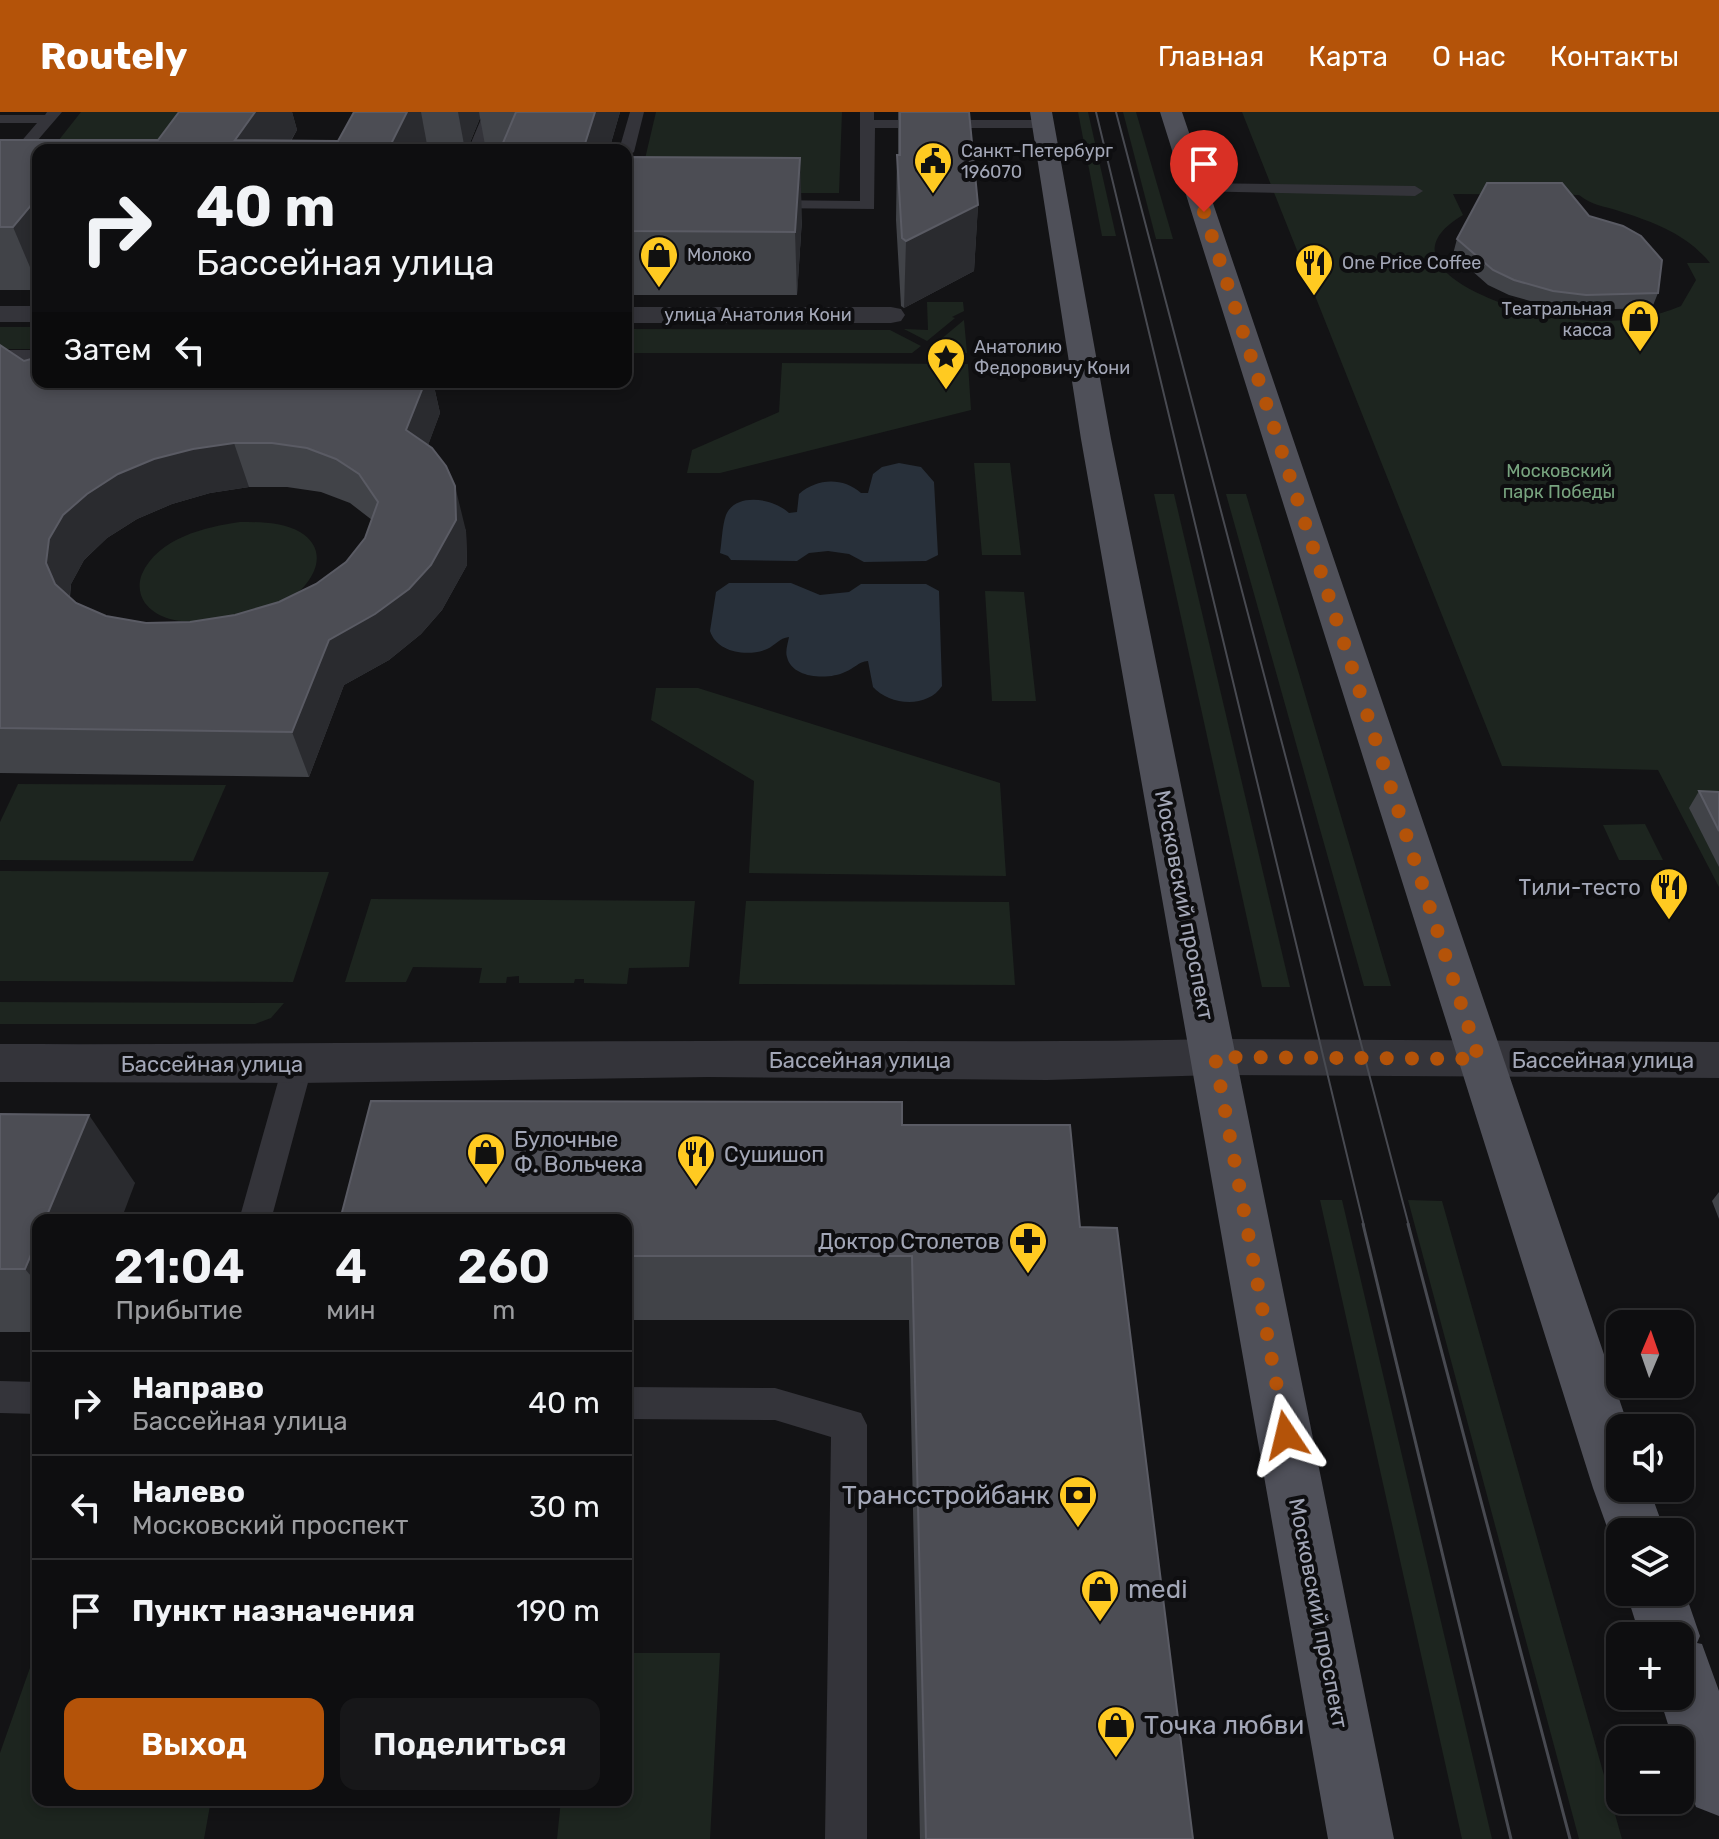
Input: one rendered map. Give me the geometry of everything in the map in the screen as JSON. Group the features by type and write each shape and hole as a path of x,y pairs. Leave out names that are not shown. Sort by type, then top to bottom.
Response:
{"main road":[{"path":"1171,112 1606,1441"},
{"name":"Московский проспект","path":"1042,118 1096,439 1361,1839"},
{"path":"1694,1708 1719,1784"}],"street":[{"path":"0,314 32,314"},
{"name":"улица Анатолия Кони","path":"632,315 891,315"},
{"name":"Бассейная улица","path":"0,1063 298,1064 1215,1057 1719,1060"}],"lane":[{"path":"478,144 491,112"},
{"path":"628,144 637,112"},
{"path":"0,119 52,116"},
{"path":"0,175 52,116"},
{"path":"747,205 868,206 867,118 1042,118"},
{"path":"1196,188 1415,191"},
{"path":"0,355 32,355"},
{"path":"257,1214 298,1064"},
{"path":"0,1397 32,1398"},
{"path":"632,1403 775,1404 849,1425 846,1839"}],"green space":[{"path":"81,112 214,112 195,141 56,144"},
{"path":"656,112 842,112 839,193 637,193"},
{"path":"1078,112 1088,112 1116,236 1102,236"},
{"path":"1123,112 1136,112 1173,239 1156,239"},
{"name":"Московский парк Победы","path":"1242,112 1719,112 1719,887 1658,770 1502,766","holes":["1453,194 1579,195 1669,230 1701,253 1710,263 1687,263 1696,280 1681,306 1634,319 1586,321 1553,317 1483,296 1442,268 1435,252 1440,234 1463,215"]},
{"path":"927,302 963,302 964,311 952,317 955,318 927,341 904,329 928,330"},
{"path":"964,320 967,353 950,353 934,345"},
{"path":"0,327 32,327 32,349 0,349"},
{"path":"632,329 890,330 921,346 912,353 632,353"},
{"path":"782,363 968,364 971,410 720,473 687,473 692,450 779,412"},
{"path":"974,463 1010,463 1021,555 982,555"},
{"path":"1154,494 1174,494 1290,987 1262,987"},
{"path":"1226,494 1246,494 1391,986 1364,986"},
{"path":"240,522 286,526 310,540 317,560 309,579 294,597 261,613 200,621 170,619 145,603 140,593 141,578 159,551 184,536"},
{"path":"985,591 1024,592 1036,701 992,701"},
{"path":"656,688 698,688 1000,783 1006,876 749,873 754,781 651,720"},
{"path":"18,784 226,785 193,861 0,860 0,822"},
{"path":"1645,824 1663,860 1619,860 1603,825"},
{"path":"0,871 329,872 293,982 0,981"},
{"path":"371,899 695,901 689,967 629,968 627,984 584,983 584,979 575,979 574,983 519,983 519,976 507,977 506,983 479,983 482,968 413,967 406,982 345,982"},
{"path":"746,901 1009,902 1015,985 739,984"},
{"path":"0,1002 284,1003 271,1018 255,1024 0,1024"},
{"path":"1320,1200 1342,1200 1492,1839 1462,1839"},
{"path":"1408,1200 1442,1201 1606,1782 1606,1814 1615,1814 1622,1839 1579,1839"},
{"path":"632,1653 720,1653 710,1839 557,1839 560,1806 632,1806"},
{"path":"32,1662 32,1806 210,1806 204,1839 0,1839 0,1753"}],"shaded area":[{"path":"899,463 921,467 934,482 938,555 926,561 864,562 849,554 828,551 809,553 797,561 731,560 720,553 726,515 738,503 766,501 789,513 797,512 799,494 814,485 838,482 861,493 868,493 873,474 882,467"},
{"path":"729,583 791,583 820,595 849,592 861,584 926,584 939,591 942,686 927,698 898,701 873,687 868,661 838,675 821,677 803,674 790,664 786,650 789,637 751,653 726,648 710,631 716,592"}],"building":[{"path":"179,112 255,112 235,140 338,141 354,112 407,112 391,144 32,144 32,204 13,227 0,227 0,140 158,140"},
{"path":"516,112 595,112 585,144 503,144"},
{"path":"900,112 969,112 978,205 906,241 902,238 897,155 900,155"},
{"path":"632,157 800,158 795,232 632,231"},
{"path":"1487,183 1562,183 1589,216 1623,226 1641,236 1662,260 1658,293 1586,295 1553,291 1514,280 1493,270 1457,239"},
{"path":"0,345 24,361 32,359 32,388 423,388 406,430 432,448 446,466 455,486 456,520 431,565 409,589 375,614 329,640 292,732 0,728","holes":["234,443 272,443 307,448 336,459 359,474 378,502 365,538 346,562 316,584 279,602 235,615 190,622 146,623 106,616 76,603 55,584 46,563 49,539 63,515 87,494 118,474 154,459"]},
{"path":"1699,791 1719,792 1719,831"},
{"path":"371,1101 902,1102 902,1125 1070,1125 1080,1227 1117,1228 1193,1839 926,1839 912,1256 632,1256 632,1214 342,1214"},
{"path":"0,1114 89,1115 48,1214 32,1214 32,1252 25,1269 0,1269"}],"tram line":[{"path":"1096,112 1364,1226"},
{"path":"1116,112 1409,1226"},
{"path":"1363,1224 1511,1839"},
{"path":"1408,1224 1570,1839"}],"place":[{"name":"Санкт-Петербург 196070","path":"933,195"},
{"name":"Молоко","path":"659,289"},
{"name":"One Price Coffee","path":"1314,297"},
{"name":"Театральная касса","path":"1640,353"},
{"name":"Анатолию Федоровичу Кони","path":"946,391"},
{"name":"Тили-тесто","path":"1669,921"},
{"name":"Булочные Ф. Вольчека","path":"486,1186"},
{"name":"Сушишоп","path":"696,1188"},
{"name":"Доктор Столетов","path":"1028,1275"},
{"name":"Трансстройбанк","path":"1078,1529"},
{"name":"medi","path":"1100,1623"},
{"name":"Точка любви","path":"1116,1759"}],"route":[{"path":"1204,212 1479,1059 1215,1057 1286,1435"}]}
